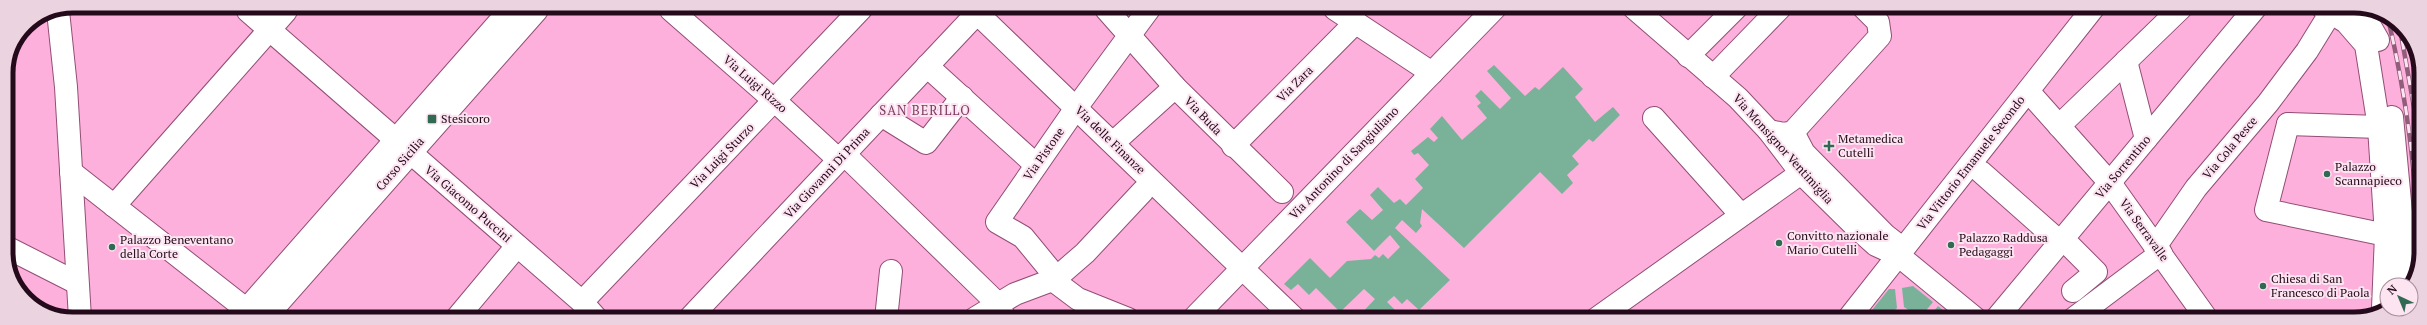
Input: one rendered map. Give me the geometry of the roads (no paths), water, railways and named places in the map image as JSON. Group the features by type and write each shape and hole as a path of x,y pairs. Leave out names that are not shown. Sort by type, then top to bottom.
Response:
{"street":[{"name":"Via Giacomo Puccini","path":"250,13 582,302 591,312"},
{"path":"114,206 283,13"},
{"name":"Corso Sicilia","path":"403,146 508,13"},
{"name":"Corso Sicilia","path":"254,312 403,146 534,13"},
{"name":"Via Luigi Rizzo","path":"673,13 842,157 1001,311"},
{"name":"Via Luigi Sturzo","path":"582,302 857,13"},
{"name":"Via Giovanni Di Prima","path":"696,312 977,13"},
{"name":"Via delle Finanze","path":"981,13 1076,108 1288,312"},
{"name":"Via Buda","path":"1110,13 1175,87 1233,146 1282,192"},
{"name":"Via Pistone","path":"1055,279 1051,270 1023,236 997,222 1076,108 1146,13"},
{"path":"1344,13 1432,73"},
{"name":"Via Antonino di Sangiuliano","path":"1200,312 1490,13"},
{"name":"Via Monsignor Ventimiglia","path":"1640,13 1738,98 1769,131 1803,163 1876,245 1901,252 1980,312"},
{"path":"1688,56 1731,13"},
{"path":"1713,77 1775,13"},
{"path":"1769,131 1784,134 1793,132 1880,36 1878,22 1869,13"},
{"name":"Via Vittorio Emanuele Secondo","path":"1854,312 2089,13"},
{"path":"2059,126 2176,13"},
{"name":"Via Sorrentino","path":"1995,312 2062,240 2252,13"},
{"name":"Via Cola Pesce","path":"2090,312 2158,250 2196,188 2268,103 2306,51 2324,13"},
{"path":"2332,13 2354,29 2366,45 2379,126 2386,235 2384,277"},
{"path":"2360,14 2370,26 2379,42 2386,79 2396,149 2404,244 2402,277"},
{"path":"58,15 66,79 80,312"},
{"name":"Via Zara","path":"1233,146 1356,22"},
{"path":"2126,61 2146,139"},
{"path":"928,66 1036,165"},
{"path":"1114,143 1175,87"},
{"name":"Via Serravalle","path":"2028,91 2110,183 2202,312"},
{"path":"881,116 926,143 962,97"},
{"path":"2268,103 2288,124 2379,126"},
{"path":"1654,118 1741,215"},
{"path":"2288,124 2266,210 2386,235"},
{"path":"1606,312 1741,215 1803,163 1793,132"},
{"path":"71,172 245,312"},
{"path":"1981,172 2062,240 2096,272 2073,292"},
{"path":"1001,311 1015,294 1055,279 1084,253 1143,191"},
{"path":"461,312 517,246"},
{"path":"13,250 78,283"},
{"path":"887,312 891,271"},
{"path":"1055,279 1058,284 1078,299 1110,312"}],"railway":[{"path":"2389,24 2401,80 2414,173"},
{"path":"2401,35 2414,107"}],"place":[{"name":"Stesicoro","path":"432,119"},
{"name":"Metamedica Cutelli","path":"1829,146"},
{"name":"Palazzo Scannapieco","path":"2327,174"},
{"name":"Convitto nazionale Mario Cutelli","path":"1779,243"},
{"name":"Palazzo Raddusa Pedagaggi","path":"1951,245"},
{"name":"Palazzo Beneventano della Corte","path":"112,247"},
{"name":"Chiesa di San Francesco di Paola","path":"2263,286"}],"district":[{"name":"SAN BERILLO","path":"925,110"}]}
